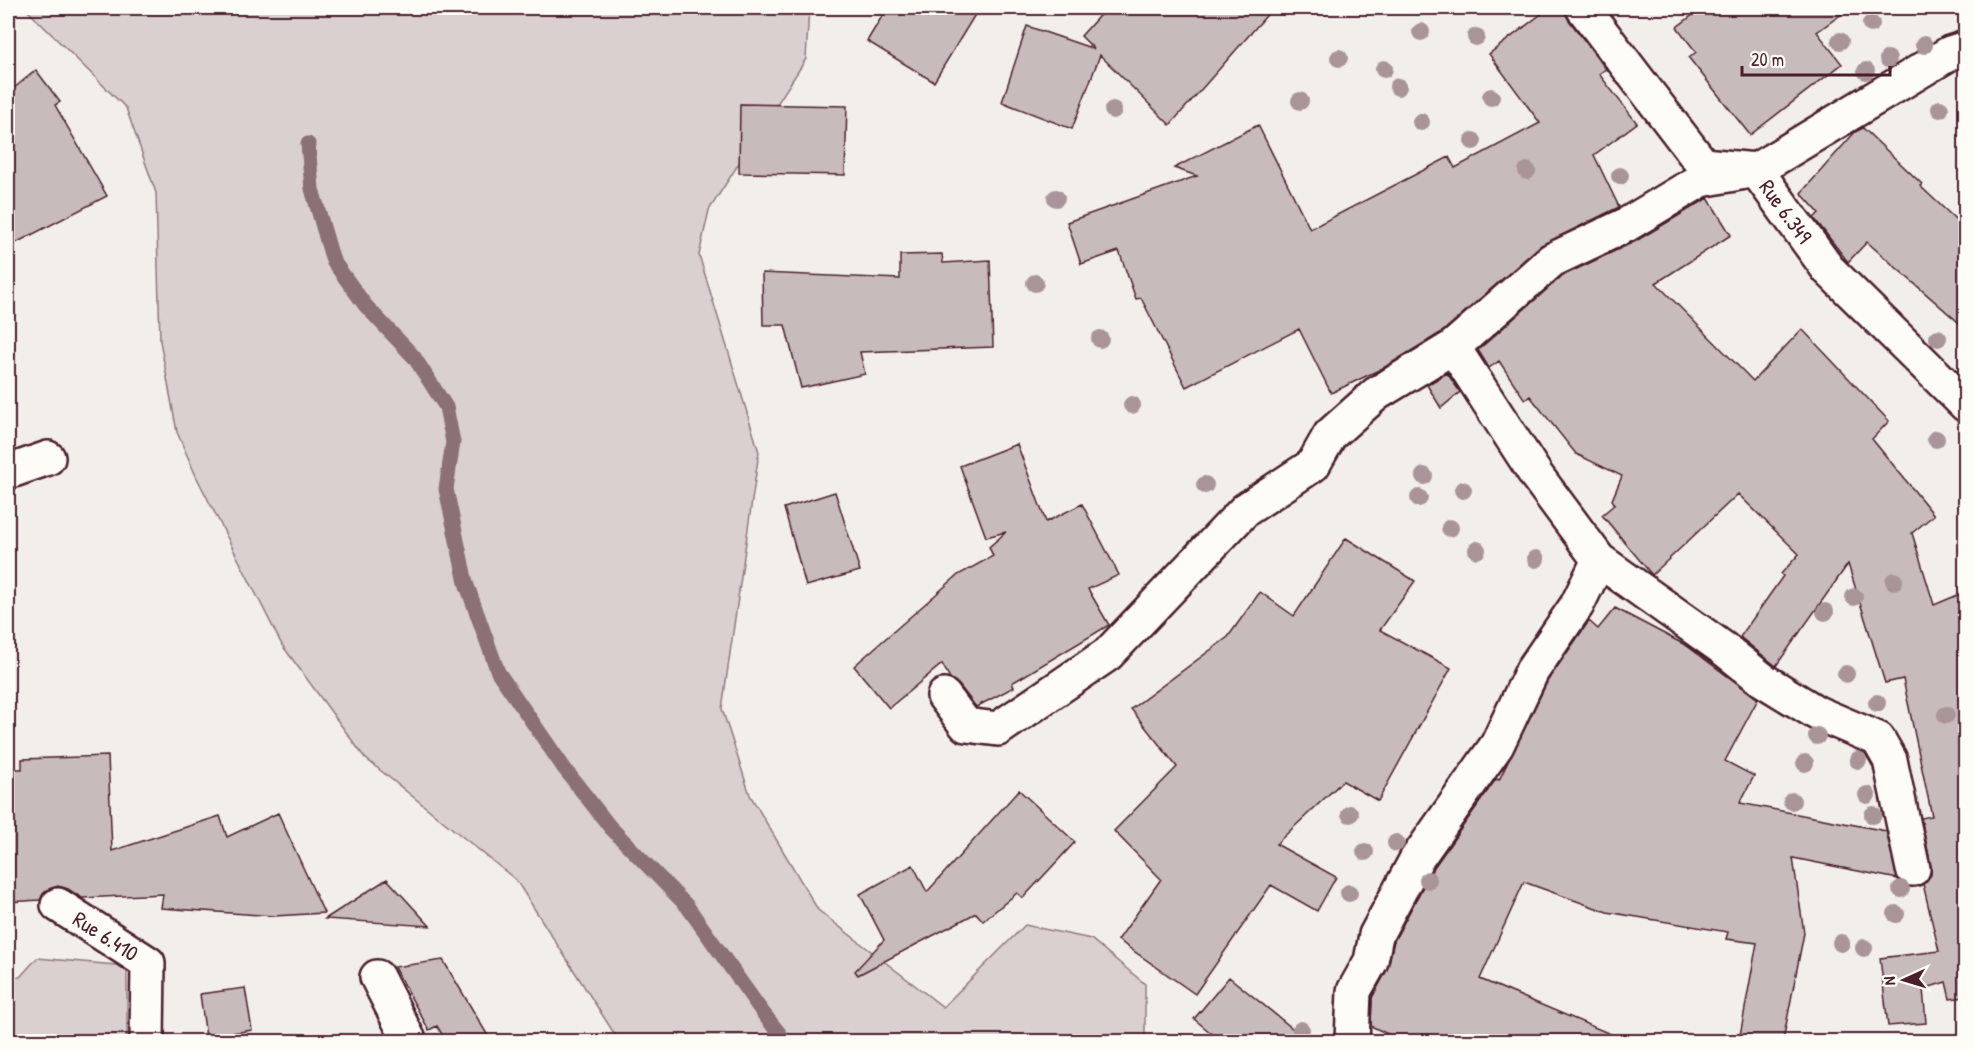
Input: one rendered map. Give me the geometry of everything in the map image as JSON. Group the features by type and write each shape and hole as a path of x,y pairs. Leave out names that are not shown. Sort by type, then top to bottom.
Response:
{"street":[{"name":"Rue 6.349","path":"1583,8 1703,165 1756,170 1828,269 1965,405"},
{"path":"944,696 966,725 998,729 1108,654 1245,510 1313,465 1330,435 1376,394 1452,346 1552,260 1626,225 1701,180 1756,170 1950,54 1965,48"},
{"path":"1452,346 1536,475 1599,560 1724,649 1763,680 1817,713 1878,739 1890,760 1913,869"},
{"path":"8,472 48,458"},
{"path":"1352,1041 1354,991 1371,961 1376,935 1416,860 1497,745 1532,671 1577,605 1599,560"},
{"name":"Rue 6.410","path":"58,905 148,963 147,1041"},
{"path":"377,977 410,1041"}],"shaded area":[{"path":"25,8 809,8 806,59 709,210 699,255 759,452 722,709 750,795 818,910 943,1007 1025,925 1091,939 1145,984 1145,1041 619,1041 516,880 365,758 282,645 196,476 177,432 160,341 156,193 126,108"},
{"path":"37,958 127,966 127,1041 8,1041 8,978 20,977"}],"building":[{"path":"887,8 979,8 934,82 867,41"},
{"path":"1106,8 1273,8 1170,125 1100,55 1072,129 1002,102 1027,26 1094,49 1081,36"},
{"path":"1549,8 1564,8 1568,19 1606,69 1599,74 1637,123 1594,155 1619,207 1540,246 1442,332 1385,367 1331,393 1299,329 1186,387 1141,298 1136,299 1119,251 1081,264 1067,222 1197,176 1174,168 1258,125 1310,229 1449,157 1455,168 1540,123 1489,54"},
{"path":"1702,8 1850,8 1817,32 1842,64 1750,135 1689,58 1696,52 1677,27"},
{"path":"36,70 60,102 55,105 107,196 8,247 8,93"},
{"path":"740,104 847,106 845,175 739,173"},
{"path":"1863,128 1965,228 1965,328 1867,242 1848,262 1814,218 1819,213 1801,193 1855,132"},
{"path":"1708,198 1731,235 1656,283 1753,381 1802,329 1889,421 1872,439 1934,515 1912,533 1934,605 1965,592 1965,997 1950,999 1946,982 1923,989 1926,1023 1888,1026 1880,958 1939,951 1923,884 1931,875 1931,866 1921,818 1932,816 1903,679 1885,683 1848,564 1776,666 1740,637 1783,576 1781,574 1799,554 1738,494 1652,575 1602,515 1615,504 1612,500 1622,476 1576,454 1530,396 1525,400 1499,361 1489,368 1478,350 1562,276 1636,241"},
{"path":"942,254 943,263 990,260 993,347 860,352 865,374 801,388 785,325 763,325 762,273 900,279 900,255"},
{"path":"1447,373 1460,392 1441,408 1427,385"},
{"path":"1017,444 1046,522 1082,504 1119,575 1088,589 1109,625 1012,683 1014,687 976,707 959,685 950,678 942,664 889,708 854,666 958,575 993,556 989,547 1006,532 986,537 960,466"},
{"path":"835,492 860,571 806,586 784,508"},
{"path":"1346,538 1415,581 1380,630 1451,668 1378,801 1343,781 1276,844 1336,877 1317,911 1271,885 1195,994 1118,940 1161,879 1114,831 1177,767 1131,709 1228,637 1260,592 1294,616"},
{"path":"1615,608 1687,646 1758,699 1725,761 1754,776 1740,803 1886,831 1898,879 1793,858 1804,933 1783,1041 1739,1041 1757,943 1726,939 1728,932 1607,912 1524,882 1480,979 1627,1041 1402,1041 1371,1026 1372,998 1387,970 1394,941 1432,870 1496,779 1499,780 1548,680 1589,621 1598,629"},
{"path":"108,756 112,851 220,816 227,837 278,813 324,913 274,916 161,908 163,894 82,898 58,886 49,889 40,900 8,902 8,769 22,769 22,759"},
{"path":"1019,790 1075,842 1023,898 1017,893 983,921 976,913 858,975 855,971 884,940 860,894 913,865 927,892"},
{"path":"387,879 430,926 325,919"},
{"path":"443,960 491,1041 446,1041 437,1026 429,1030 394,967"},
{"path":"1229,977 1308,1041 1221,1041 1194,1019"},
{"path":"245,988 252,1030 206,1037 200,994"}],"waterway":[{"path":"308,144 312,189 333,261 365,305 414,357 446,407 453,442 446,489 466,583 498,672 564,768 610,827 687,906 786,1042"}]}
